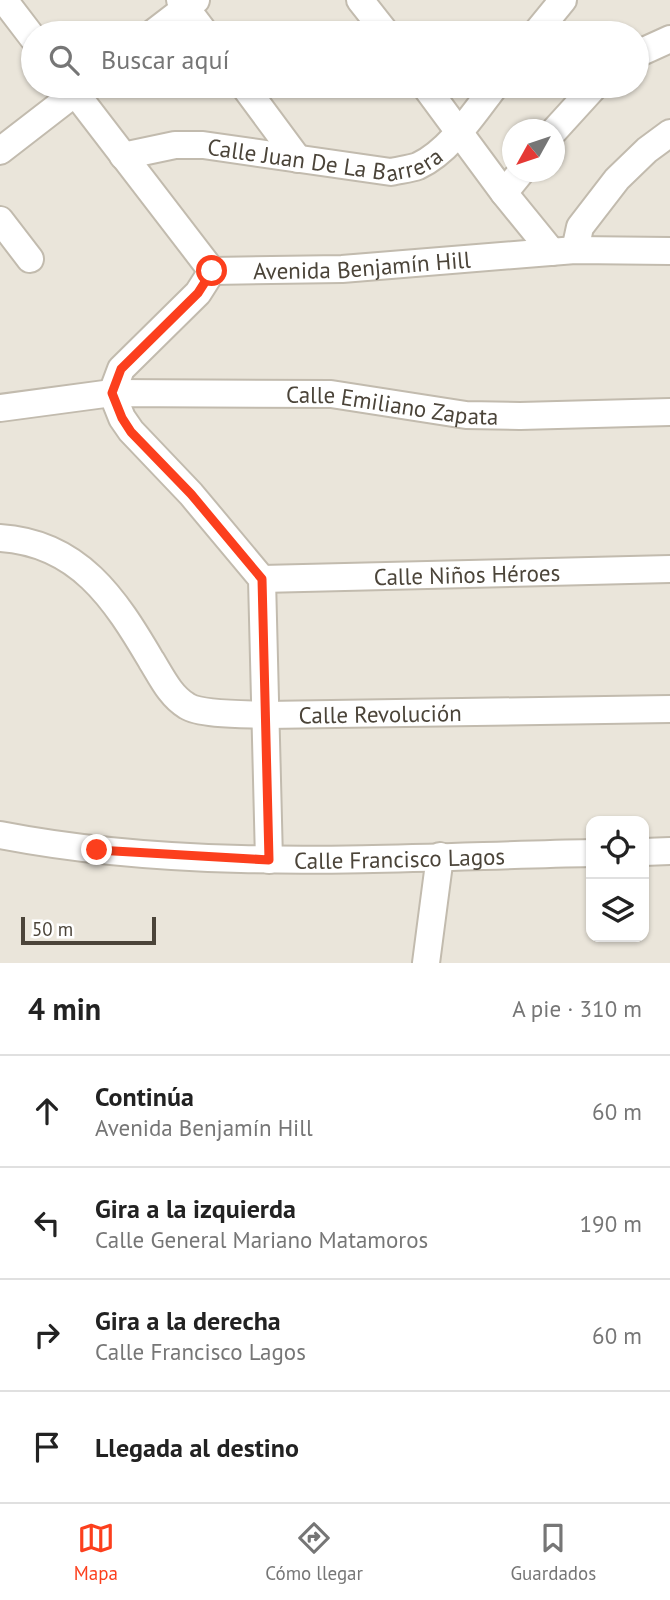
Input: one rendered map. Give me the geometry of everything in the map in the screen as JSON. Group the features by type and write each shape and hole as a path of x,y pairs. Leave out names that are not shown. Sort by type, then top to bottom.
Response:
{"street":[{"path":"4,0 21,22"},
{"path":"360,0 377,21"},
{"path":"167,21 187,3 198,21"},
{"path":"543,21 552,4"},
{"path":"649,49 670,39"},
{"path":"0,151 65,98"},
{"path":"84,98 123,156 212,271 198,293 121,369 112,393 131,432 191,494 262,579 269,860"},
{"path":"253,98 298,159"},
{"path":"434,98 504,193 563,251 617,179 647,150 670,133"},
{"name":"Calle Juan De La Barrera","path":"123,156 175,145 203,145 391,172 419,166 443,148 486,98"},
{"path":"565,120 584,98"},
{"path":"504,193 513,182"},
{"path":"0,220 30,259"},
{"name":"Avenida Benjamín Hill","path":"212,271 342,269 563,251 670,251"},
{"name":"Calle Emiliano Zapata","path":"0,408 112,393 331,394 467,415 670,412"},
{"name":"Calle Revolución","path":"0,538 37,545 70,561 96,580 121,611 170,691 188,707 213,712 267,715 670,709"},
{"name":"Calle Niños Héroes","path":"262,579 670,569"},
{"name":"Calle Francisco Lagos","path":"0,835 97,850 269,860 586,853"},
{"path":"649,852 670,851"},
{"path":"426,963 440,856"}],"shaded area":[{"path":"0,0 670,0 670,963 0,963"}],"route":[{"path":"97,850 269,860 262,579 191,494 131,432 112,393 121,369 198,293 212,271"}]}
